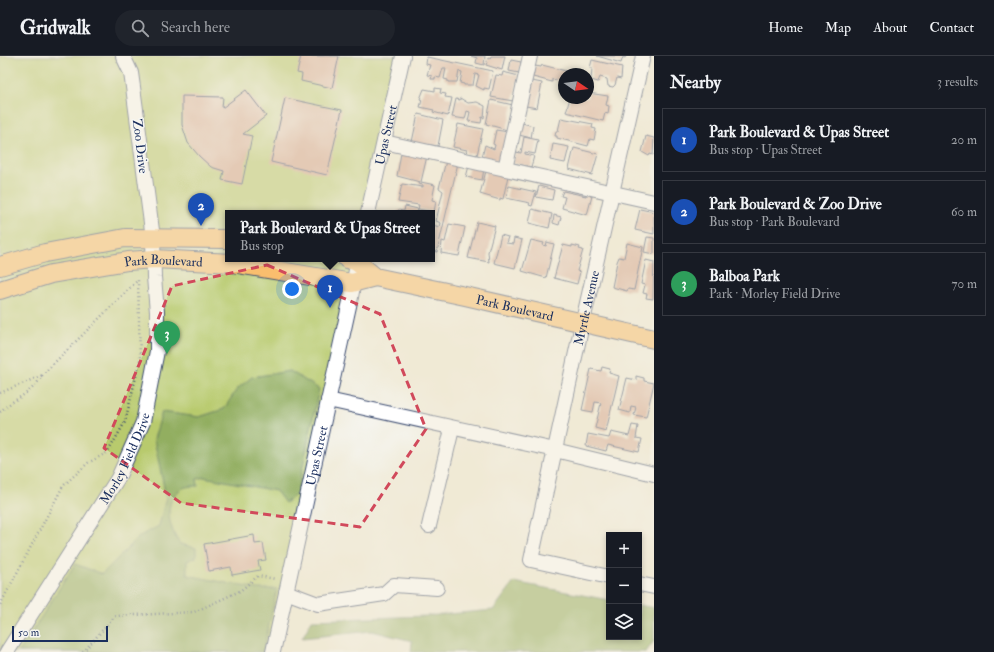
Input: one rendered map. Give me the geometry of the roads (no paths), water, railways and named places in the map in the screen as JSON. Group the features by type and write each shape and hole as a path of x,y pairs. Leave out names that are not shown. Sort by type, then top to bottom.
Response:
{"main road":[{"name":"Park Boulevard","path":"0,266 45,253 125,238 225,239"},
{"name":"Park Boulevard","path":"0,290 51,274 128,261 154,259 232,263 352,283 375,277"},
{"name":"Park Boulevard","path":"356,262 375,277 654,339"}],"street":[{"name":"Zoo Drive","path":"123,56 131,73 153,238"},
{"name":"Upas Street","path":"369,210 403,56"},
{"path":"505,169 530,56"},
{"name":"Myrtle Avenue","path":"606,576 531,560 583,322 644,56"},
{"path":"384,142 654,202"},
{"name":"Morley Field Drive","path":"7,652 118,478 143,422 157,351 153,238"},
{"name":"Upas Street","path":"274,652 351,298 354,262"},
{"path":"328,400 452,429 555,450 654,474"},
{"path":"430,526 452,429"},
{"path":"288,587 318,604 384,594 394,585 437,588"},
{"path":"642,585 654,587"}],"place":[{"name":"Park Boulevard & Zoo Drive","path":"201,226"},
{"name":"Park Boulevard & Upas Street","path":"330,308"},
{"name":"Balboa Park","path":"167,354"}]}
